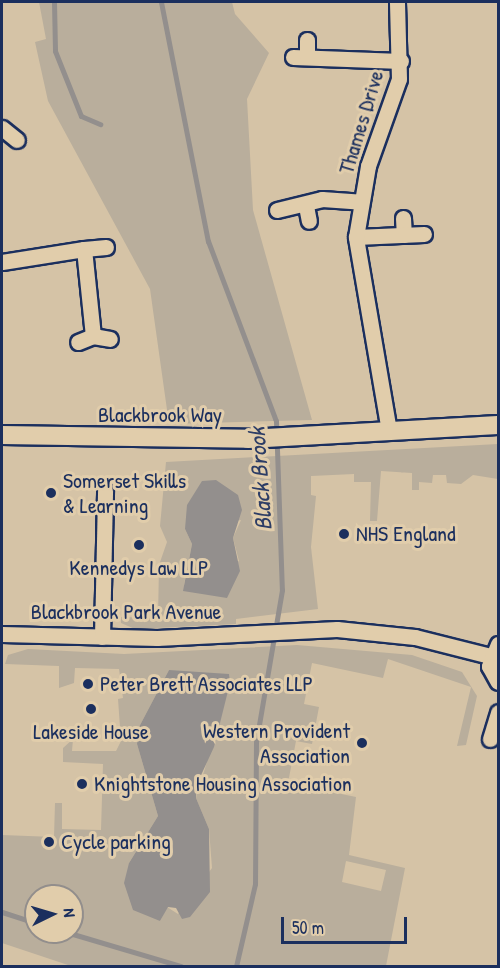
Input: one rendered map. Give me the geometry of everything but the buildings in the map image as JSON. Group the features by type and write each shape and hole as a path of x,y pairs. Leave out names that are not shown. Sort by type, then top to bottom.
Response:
{"street":[{"name":"Thames Drive","path":"389,431 356,237 361,202 401,61 398,2"},
{"path":"308,40 300,57 401,61"},
{"path":"2,128 17,140"},
{"path":"277,210 308,214 339,198 361,202"},
{"path":"403,218 404,235"},
{"path":"356,237 424,234"},
{"path":"2,262 106,247"},
{"path":"84,249 93,336"},
{"path":"78,342 93,336 110,339"},
{"name":"Blackbrook Way","path":"2,435 189,440 498,425"},
{"path":"102,638 105,491"},
{"name":"Blackbrook Park Avenue","path":"2,634 102,638 296,630 416,637 494,650"},
{"path":"494,650 498,682"},
{"path":"490,739 498,712"}],"shaded area":[{"path":"39,2 232,2 235,14 269,53 247,99 253,210 312,420 169,424 150,289 48,101 35,42 46,39"},
{"path":"498,444 498,479 473,475 461,484 447,483 446,475 433,475 432,483 419,482 419,490 412,490 412,473 381,471 377,521 370,521 371,482 354,482 354,474 311,476 311,495 316,496 311,547 318,609 236,619 236,624 135,629 121,623 121,617 158,618 159,565 167,542 160,526 166,462","holes":["241,520 233,538 239,561 184,585 192,544 185,529"]},
{"path":"216,480 238,495 242,510 233,538 240,571 227,598 183,591 192,544 185,529 187,505 202,481"},
{"path":"297,645 412,655 462,672 477,696 466,745 457,746 471,687 388,659 383,678 312,663 304,704 319,707 312,744 296,741 288,783 356,797 349,855 405,868 386,966 71,966 2,943 2,835 54,837 55,803 62,803 62,829 101,830 103,764 63,762 63,748 73,739 72,751 116,751 121,741 118,699 123,698 119,669 75,668 74,683 59,688 59,666 5,664 8,655 28,649 124,654","holes":["169,670 218,725 196,798 209,829 212,868 178,914 167,907 160,921 129,863 158,816 137,744 139,727","346,861 386,870 381,891 342,882"]},
{"path":"169,670 229,674 230,683 214,747 197,784 196,798 209,829 210,892 190,917 182,919 176,908 168,907 160,921 133,910 124,883 129,863 158,816 137,744 139,727"}],"waterway":[{"path":"54,2 55,51 81,116 100,124"},
{"name":"Black Brook","path":"161,2 208,241 276,421 282,590 256,742 255,884 236,966"},
{"path":"2,912 24,919"},
{"path":"84,937 181,966"}],"place":[{"name":"Somerset Skills & Learning","path":"51,493"},
{"name":"NHS England","path":"344,534"},
{"name":"Kennedys Law LLP","path":"139,545"},
{"name":"Peter Brett Associates LLP","path":"88,684"},
{"name":"Lakeside House","path":"91,709"},
{"name":"Western Provident Association","path":"362,743"},
{"name":"Knightstone Housing Association","path":"82,784"},
{"name":"Cycle parking","path":"49,842"}]}
